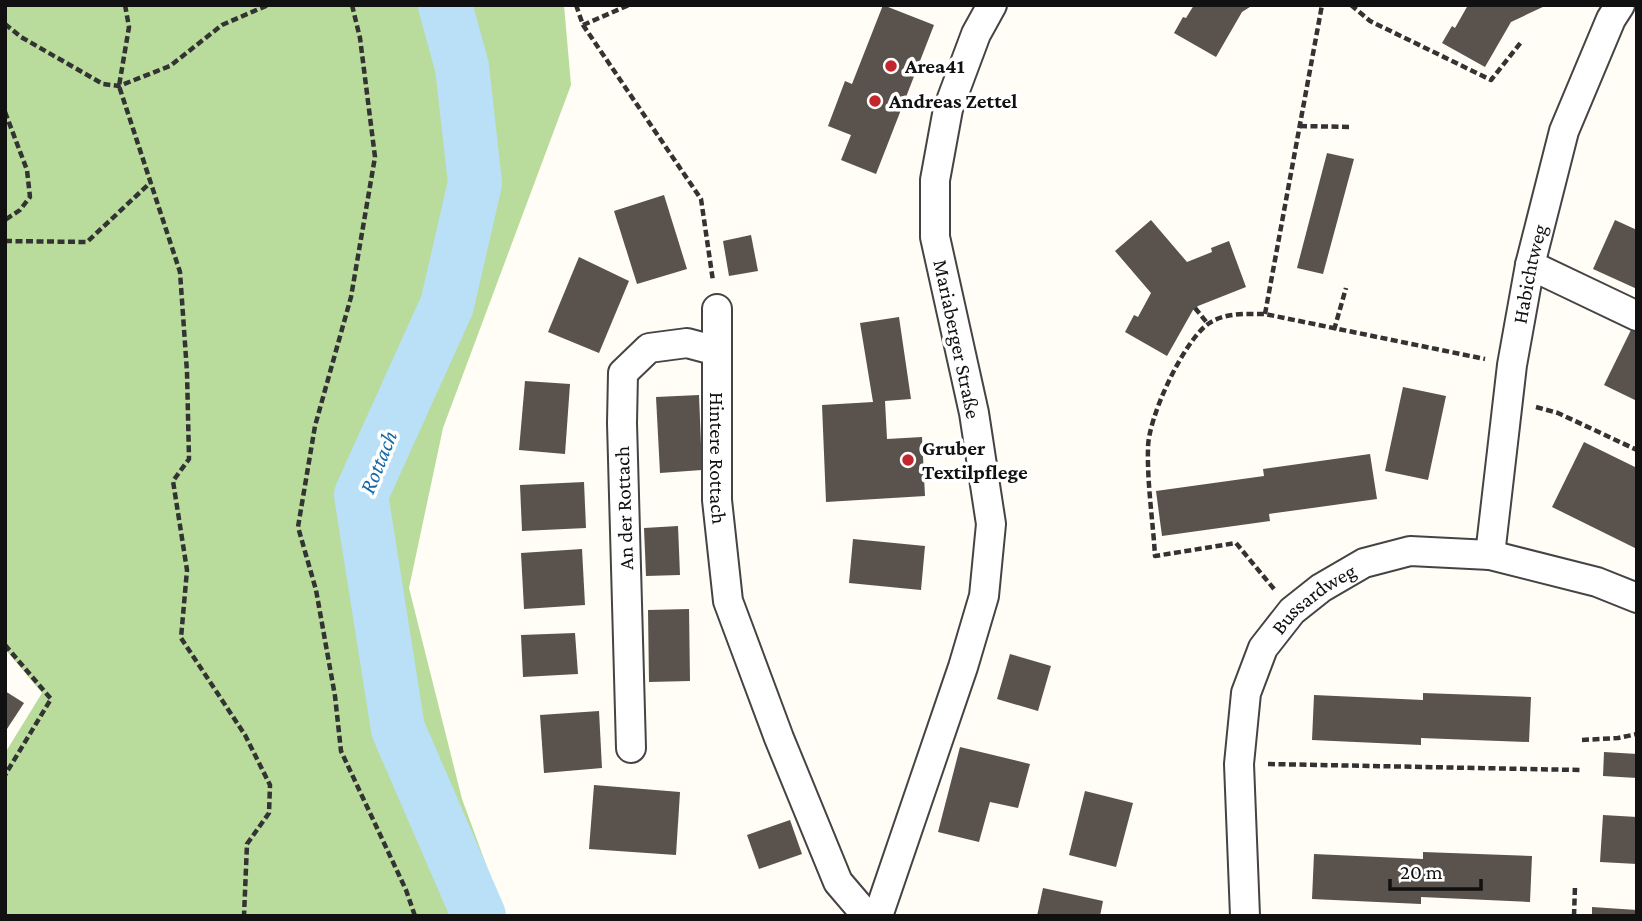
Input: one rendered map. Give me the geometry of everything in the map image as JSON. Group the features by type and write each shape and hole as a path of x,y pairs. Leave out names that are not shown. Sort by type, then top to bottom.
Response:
{"street":[{"name":"Mariaberger Straße","path":"878,916 963,667 984,596 991,524 974,413 935,237 935,180 948,110 976,34 992,5"},
{"name":"Habichtweg","path":"1490,555 1511,365 1530,265 1563,131 1611,19 1620,5"},
{"path":"1530,265 1637,316"},
{"name":"Hintere Rottach","path":"717,309 717,500 728,601 779,738 838,882 867,916"},
{"name":"An der Rottach","path":"631,748 623,373 649,348 687,344 716,351"},
{"name":"Bussardweg","path":"1245,916 1239,764 1246,693 1264,648 1292,611 1321,588 1364,563 1410,551 1490,555 1597,582 1637,598"}],"path":[{"path":"125,5 129,27 119,86 180,272 187,372 189,459 173,481 187,570 181,638 245,735 270,785 269,813 247,844 244,916"},
{"path":"5,24 21,37 103,84 119,86 170,66 222,25 268,5"},
{"path":"352,5 360,38 375,157 351,297 314,426 298,527 316,590 335,696 341,751 406,890 415,916"},
{"path":"576,5 583,24 701,199 717,309"},
{"path":"583,24 629,5"},
{"path":"1265,314 1322,5"},
{"path":"1351,5 1370,20 1491,80 1522,41"},
{"path":"5,112 27,170 30,197 20,210 5,220"},
{"path":"1300,126 1352,127"},
{"path":"5,241 87,242 151,182"},
{"path":"1335,330 1346,288"},
{"path":"1195,308 1208,324"},
{"path":"1292,611 1236,543 1155,556 1147,446 1163,392 1185,350 1208,324 1235,313 1265,314 1511,365"},
{"path":"1508,401 1558,413 1637,450"},
{"path":"5,645 51,699 5,775"},
{"path":"1582,740 1637,734"},
{"path":"1239,764 1580,770"},
{"path":"1574,916 1575,886"}],"green space":[{"path":"5,5 564,5 571,85 443,428 409,588 462,799 505,916 5,916 5,753 42,693 5,649"}],"building":[{"path":"883,5 934,25 876,174 841,160 851,135 828,126 845,81 852,84"},
{"path":"1194,5 1253,5 1242,12 1216,57 1174,33"},
{"path":"1468,5 1547,5 1511,22 1485,67 1442,43 1452,26 1455,28"},
{"path":"1327,153 1354,159 1323,274 1297,268"},
{"path":"664,195 687,269 637,284 614,211"},
{"path":"1151,220 1187,262 1212,252 1211,248 1229,241 1246,287 1193,310 1167,356 1125,332 1134,315 1138,317 1151,293 1115,251"},
{"path":"1615,220 1637,230 1637,289 1593,269"},
{"path":"751,235 758,271 729,276 723,241"},
{"path":"579,257 629,281 599,353 548,332"},
{"path":"899,317 911,399 885,401 887,439 922,437 925,496 826,502 822,405 873,402 860,323"},
{"path":"1631,330 1637,332 1637,401 1604,385"},
{"path":"525,381 570,384 565,454 519,450"},
{"path":"1403,387 1446,396 1428,480 1385,471"},
{"path":"699,395 702,470 660,473 656,397"},
{"path":"1584,442 1637,468 1637,549 1552,507"},
{"path":"1370,454 1377,499 1269,514 1270,521 1162,536 1156,491 1264,476 1263,469"},
{"path":"584,482 586,528 522,531 520,485"},
{"path":"678,526 680,575 646,576 644,528"},
{"path":"853,539 925,546 921,590 849,583"},
{"path":"582,549 585,605 524,609 521,553"},
{"path":"689,609 690,681 649,682 648,610"},
{"path":"575,633 578,674 523,677 521,635"},
{"path":"1010,654 1051,666 1038,711 997,699"},
{"path":"5,691 24,703 5,732"},
{"path":"1423,693 1531,697 1529,742 1421,738 1421,745 1312,740 1314,695 1423,700"},
{"path":"599,711 602,768 544,773 540,715"},
{"path":"960,747 1030,764 1018,808 990,802 979,842 938,832"},
{"path":"1604,752 1637,754 1637,778 1603,776"},
{"path":"594,785 680,792 676,855 589,849"},
{"path":"1085,791 1133,803 1116,867 1069,855"},
{"path":"1603,815 1637,817 1637,864 1600,862"},
{"path":"790,820 802,854 759,869 747,835"},
{"path":"1423,852 1532,856 1530,902 1421,897 1421,904 1312,899 1314,854 1423,859"},
{"path":"1043,888 1103,901 1100,916 1037,916"},
{"path":"1592,907 1637,910 1637,916 1592,916"}],"waterway":[{"name":"Rottach","path":"445,5 462,67 475,183 447,305 361,495 398,729 479,916"}],"place":[{"name":"Area41","path":"891,66"},
{"name":"Andreas Zettel","path":"875,101"},
{"name":"Gruber Textilpflege","path":"908,460"}]}
